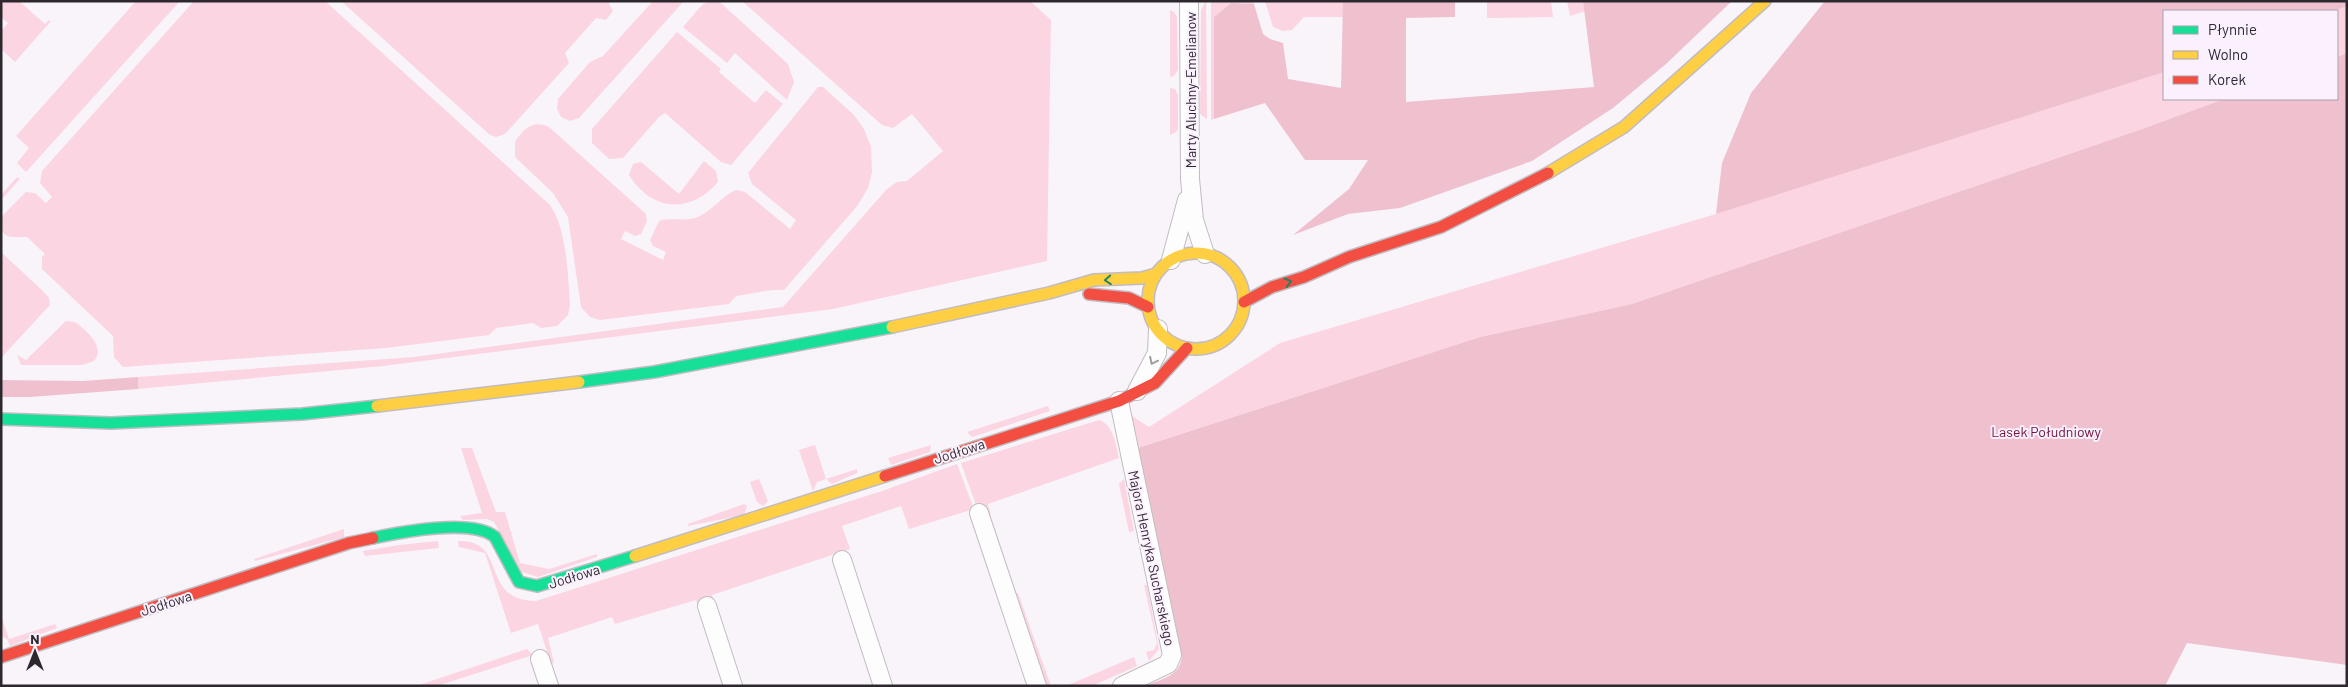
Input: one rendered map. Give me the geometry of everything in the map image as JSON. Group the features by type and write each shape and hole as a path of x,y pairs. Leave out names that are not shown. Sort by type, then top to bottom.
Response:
{"main road":[{"path":"1244,302 1272,286 1304,277 1349,258 1441,227 1544,175 1624,126 1699,62 1765,1"},
{"path":"1185,254 1205,254 1216,257 1242,276 1244,302 1241,319 1232,333 1219,343 1204,348 1187,348 1174,344 1153,322 1148,307 1151,281 1171,260 1185,254"},
{"path":"1302,264 1349,258"},
{"path":"1,419 111,423 302,414 485,395 654,372 1049,294 1094,280 1142,278 1156,274"},
{"path":"1049,294 1114,295 1140,301 1148,307"},
{"name":"Jodłowa","path":"1,657 349,543 386,535 441,530 481,529 489,532 495,538 519,582 537,586 555,582 1119,401 1156,383 1187,348"}],"street":[{"name":"Marty Aluchny-Emelianow","path":"1189,1 1190,179 1194,220 1205,254"},
{"name":"Marty Aluchny-Emelianow","path":"1171,260 1185,211 1190,179"},
{"path":"1137,392 1157,354 1158,329"},
{"name":"Majora Henryka Sucharskiego","path":"1119,401 1172,655 1168,664 1122,686"},
{"path":"978,513 1037,686"},
{"path":"842,560 883,686"},
{"path":"707,606 733,686"},
{"path":"540,660 549,686"}],"shaded area":[{"path":"1,1 19,1 45,24 49,20 51,21 15,62 1,49 1,31 8,23 1,17"},
{"path":"136,1 180,1 26,172 17,163 29,148 16,136"},
{"path":"194,1 325,1 550,205 560,227 566,253 570,305 568,315 557,326 541,328 533,323 496,328 489,335 386,348 123,367 114,357 113,336 42,269 42,257 45,254 27,237 6,236 2,230 1,217 26,192 35,193 46,203 52,197 40,183 42,171"},
{"path":"341,1 611,1 609,4 613,11 606,20 596,18 565,53 569,63 505,134 496,137 490,135"},
{"path":"653,1 684,1 579,118 570,121 561,117 557,109 558,99 590,62 603,56"},
{"path":"708,1 718,1 722,4 788,64 794,82 787,100 735,53 727,63 683,27 701,6"},
{"path":"742,1 1030,1 1051,20 1047,261 833,309 383,366 138,389 138,377 414,357 783,307 887,189 897,182 907,181 943,151 912,114 893,128 882,125"},
{"path":"1206,1 1207,119 1200,114 1201,10"},
{"path":"1211,1 1253,1 1254,4 1231,3 1214,17 1214,119 1211,120"},
{"path":"1265,1 1343,1 1343,17 1304,17 1292,30 1283,31 1273,27"},
{"path":"1487,1 1551,1 1553,17 1487,18"},
{"path":"1567,1 1583,1 1585,11 1570,16"},
{"path":"2347,1 2347,53 2338,57 2338,10 2321,10"},
{"path":"1170,10 1177,17 1178,70 1174,76 1170,77"},
{"path":"677,32 721,69 719,72 755,103 766,90 783,104 731,165 721,162 665,113 659,117 623,158 609,159 592,143 592,129"},
{"path":"2163,63 2163,100 2221,100 1632,304 1480,337 1138,448 1129,414 1149,427 1280,343 1716,214"},
{"path":"818,87 823,87 854,115 864,129 871,147 872,172 868,188 858,205 784,290 736,296 729,304 600,320 590,317 581,307 568,217 553,193 515,157 515,142 521,133 533,125 538,124 549,127 646,214 647,221 641,234 635,236 625,231 621,239 663,260 666,252 653,246 650,240 659,221 698,217 736,190 745,192 790,229 796,220 752,184 748,173"},
{"path":"1170,88 1175,89 1178,95 1178,129 1170,135"},
{"path":"704,161 716,171 718,182 696,200 684,204 660,202 638,187 629,175 633,164 641,162 679,194"},
{"path":"17,177 20,179 1,200 1,195"},
{"path":"1,252 44,292 49,298 50,305 1,358"},
{"path":"66,321 75,322 93,339 98,350 94,361 82,365 21,365 17,355 26,360"},
{"path":"1048,406 1050,411 972,437 967,432"},
{"path":"1099,420 1108,426 1111,431 1119,458 988,504 991,515 977,508 961,463"},
{"path":"815,445 826,479 817,482 813,491 799,450"},
{"path":"931,445 930,452 891,465 888,458"},
{"path":"461,448 472,448 496,512 505,512 520,563 549,569 597,554 597,557 538,577 522,572 494,522 487,519 463,520 460,516 482,513"},
{"path":"957,464 974,509 909,529 901,506 842,526 850,549 712,595 721,624 725,686 723,686 696,600 615,624 612,617 548,638 554,663 551,664 538,624 511,633 485,553 459,547 458,541 474,543 484,550 507,591 518,598 536,601 882,491"},
{"path":"857,469 857,473 832,484 826,479"},
{"path":"759,479 768,501 763,506 757,502 750,482"},
{"path":"1124,479 1134,531 1129,532 1119,484"},
{"path":"744,504 747,506 744,515 688,526 688,524"},
{"path":"344,529 344,537 255,561 254,559"},
{"path":"438,541 439,548 365,556 363,551 399,545"},
{"path":"1144,585 1147,585 1159,649 1149,661 1146,652 1154,650 1157,643"},
{"path":"1018,593 1051,686 1044,686 1012,594"},
{"path":"1,615 9,639 55,624 57,628 10,646 7,639 1,636"},
{"path":"527,649 532,654 543,683 540,685 530,656 437,686 416,686"},
{"path":"1134,657 1137,666 1092,686 1066,686"}],"green space":[{"path":"1343,1 1455,1 1455,17 1406,18 1406,102 1594,87 1583,1 1732,1 1666,64 1613,108 1532,161 1400,208 1348,214 1293,235 1349,189 1368,160 1305,160 1265,103 1214,119 1214,17 1231,3 1254,4 1263,34 1270,39 1283,43 1288,79 1341,88"},
{"path":"1825,1 2347,1 2347,6 2336,10 2163,10 2163,72 1716,214 1722,163 1751,93"},
{"name":"Lasek Południowy","path":"2347,53 2347,665 2187,643 2165,686 1145,686 1164,679 1174,672 1181,663 1182,656 1138,448 1480,337 1632,304 2221,100 2338,100 2338,57"},
{"path":"138,377 138,389 30,397 1,397 1,380 83,381"}],"traffic: fast":[{"path":"579,382 654,372 892,327"},
{"path":"1,419 111,423 302,414 377,406"},
{"path":"373,538 436,528 454,527 484,531 495,537 519,582 537,586 635,556"}],"traffic: slow":[{"path":"1548,173 1624,127 1765,1"},
{"path":"1196,253 1214,257 1230,267 1240,283 1244,301 1240,319 1230,335 1214,345 1196,349 1178,345 1162,335 1152,319 1148,301 1152,283 1162,267 1178,257 1196,253"},
{"path":"892,327 1049,293 1094,280 1142,278 1156,274"},
{"path":"377,406 579,382"},
{"path":"635,556 885,476"}],"traffic: jam":[{"path":"1244,302 1272,287 1304,277 1349,257 1441,227 1548,173"},
{"path":"1089,294 1129,298 1148,307"},
{"path":"885,476 1119,401 1155,383 1187,348"},
{"path":"1,657 349,543 373,538"}]}
